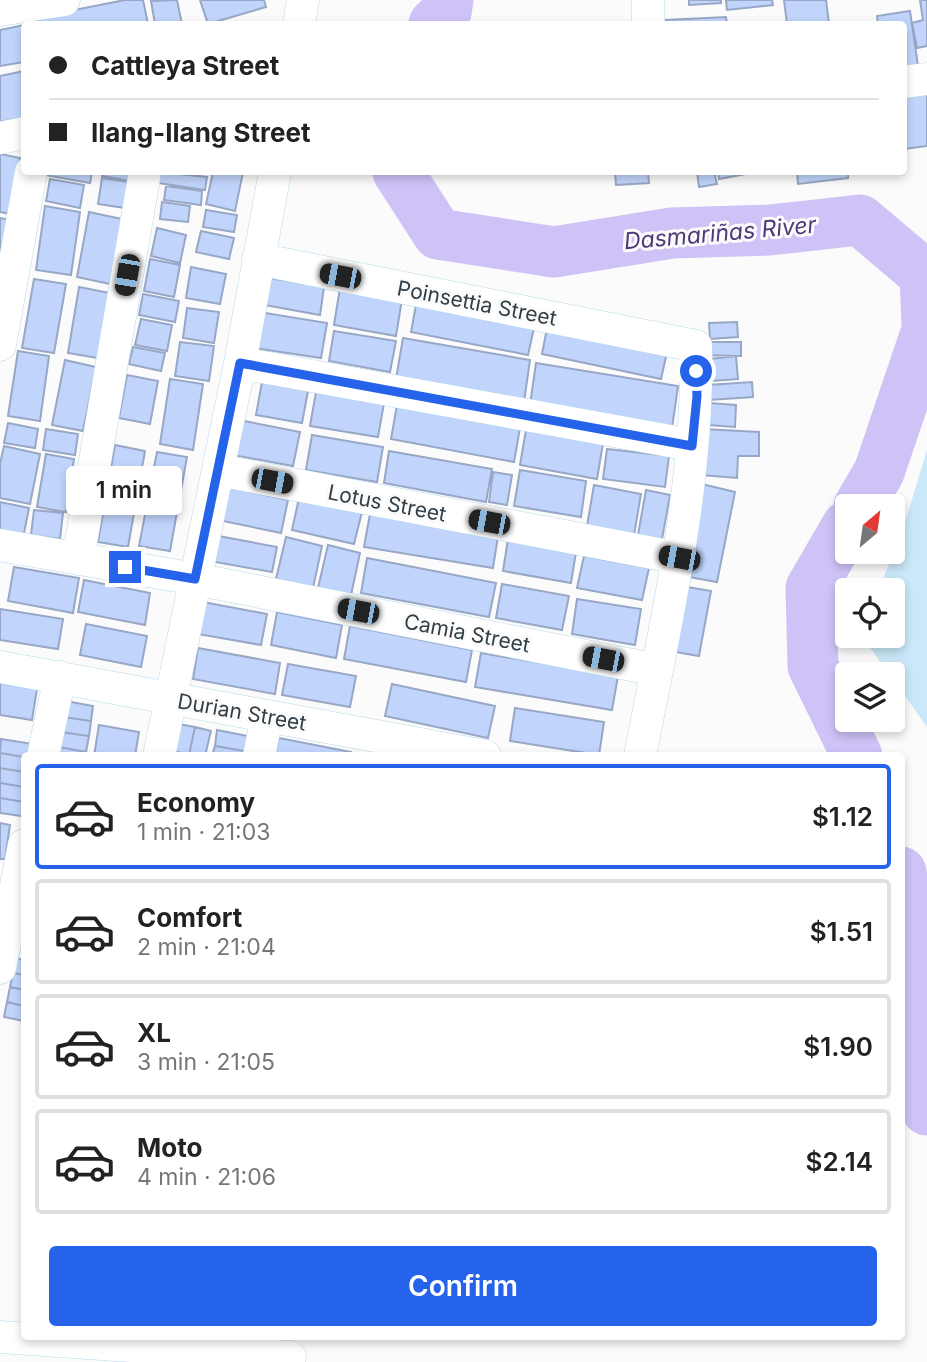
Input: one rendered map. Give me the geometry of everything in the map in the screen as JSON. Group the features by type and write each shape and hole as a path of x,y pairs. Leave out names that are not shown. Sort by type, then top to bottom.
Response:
{"street":[{"path":"300,21 303,0"},
{"path":"648,0 648,21"},
{"path":"0,10 59,1"},
{"path":"907,82 927,79"},
{"path":"0,138 21,134"},
{"path":"0,345 30,175"},
{"path":"78,559 144,175"},
{"path":"160,752 240,363 274,175"},
{"name":"Poinsettia Street","path":"258,260 695,346 697,396 692,446"},
{"path":"240,363 692,446 679,558 641,752"},
{"name":"Lotus Street","path":"218,471 679,558"},
{"name":"Camia Street","path":"0,545 195,579 657,670"},
{"name":"Durian Street","path":"0,667 267,717 357,745 441,752"},
{"path":"44,752 60,677"},
{"path":"260,752 267,717"},
{"path":"0,968 21,858"},
{"path":"0,1337 21,1338"},
{"path":"58,1340 290,1352"}],"shaded area":[{"path":"927,450 927,727 905,696 905,662 880,662 870,648 905,648 905,578 883,578 889,564 905,564 905,522"}],"building":[{"path":"125,0 143,0 147,21 40,21 39,17"},
{"path":"177,0 181,21 154,21 151,1"},
{"path":"200,0 264,0 266,7 218,21 207,21"},
{"path":"689,0 721,0 721,3 689,5"},
{"path":"726,0 772,0 773,5 727,10"},
{"path":"784,0 826,0 829,21 787,21"},
{"path":"920,0 927,0 927,46 917,48 912,23 923,20"},
{"path":"910,11 918,66 907,67 907,21 878,21 877,16"},
{"path":"726,17 727,21 666,21"},
{"path":"21,26 21,62 0,66 0,30"},
{"path":"21,72 21,118 0,122 0,76"},
{"path":"927,89 927,146 907,148 907,92"},
{"path":"0,154 20,158 10,214 0,212"},
{"path":"45,175 91,175 90,183"},
{"path":"102,175 132,175 131,181"},
{"path":"159,175 207,177 205,190 158,183"},
{"path":"212,175 242,175 235,211 206,204"},
{"path":"615,175 648,175 649,183 616,185"},
{"path":"697,175 715,175 717,184 699,187"},
{"path":"718,175 741,175 719,179"},
{"path":"797,175 848,175 848,178 798,184"},
{"path":"102,178 128,182 125,208 98,204"},
{"path":"50,179 84,185 80,208 46,201"},
{"path":"166,186 202,191 201,205 164,200"},
{"path":"162,202 190,206 188,222 160,219"},
{"path":"45,206 80,212 71,275 36,270"},
{"path":"206,210 237,215 234,232 203,227"},
{"path":"89,212 122,219 110,284 77,277"},
{"path":"0,218 10,220 0,264"},
{"path":"157,228 186,235 180,263 151,256"},
{"path":"201,231 234,238 229,259 196,252"},
{"path":"150,259 180,265 174,297 144,291"},
{"path":"191,267 226,274 220,304 186,298"},
{"path":"263,277 324,287 320,315 259,304"},
{"path":"34,279 66,284 54,353 22,348"},
{"path":"79,287 110,293 98,358 68,353"},
{"path":"340,288 402,299 396,336 334,325"},
{"path":"143,294 179,301 175,322 139,315"},
{"path":"416,305 534,328 528,355 411,332"},
{"path":"187,308 219,312 214,343 183,338"},
{"path":"259,312 327,323 321,358 254,348"},
{"path":"141,319 172,325 167,351 135,345"},
{"path":"737,322 738,337 710,339 709,323"},
{"path":"548,323 668,348 661,379 542,354"},
{"path":"334,331 396,341 390,372 329,361"},
{"path":"403,338 530,360 524,402 396,379"},
{"path":"180,342 214,346 209,381 175,376"},
{"path":"700,342 741,342 741,356 700,355"},
{"path":"133,347 165,353 161,371 129,364"},
{"path":"18,351 49,356 40,421 8,416"},
{"path":"736,356 738,379 712,381 710,359"},
{"path":"65,360 96,367 83,431 52,425"},
{"path":"536,363 678,386 672,428 530,405"},
{"path":"127,375 158,381 150,424 119,418"},
{"path":"170,379 203,384 193,450 160,444"},
{"path":"262,382 308,391 302,423 256,415"},
{"path":"752,382 753,397 709,400 708,385"},
{"path":"316,392 384,403 378,437 310,426"},
{"path":"709,403 736,405 735,427 708,425"},
{"path":"397,405 520,428 514,462 391,439"},
{"path":"239,420 300,432 293,466 233,455"},
{"path":"8,423 38,429 35,448 4,443"},
{"path":"527,424 604,437 597,479 520,465"},
{"path":"46,429 78,434 75,455 43,450"},
{"path":"703,429 759,432 759,456 738,456 737,478 701,475"},
{"path":"312,435 383,447 377,482 306,470"},
{"path":"115,445 145,451 128,547 98,542"},
{"path":"4,446 40,454 30,504 0,498 0,464"},
{"path":"607,449 669,456 665,487 603,479"},
{"path":"389,451 492,469 486,502 384,483"},
{"path":"157,452 187,457 170,551 139,546"},
{"path":"46,454 74,459 66,512 37,507"},
{"path":"520,470 586,481 581,517 514,506"},
{"path":"493,472 512,475 507,505 489,502"},
{"path":"702,484 735,492 717,582 683,576"},
{"path":"594,485 641,494 634,535 587,526"},
{"path":"225,486 288,500 281,533 218,520"},
{"path":"646,490 670,495 662,539 638,535"},
{"path":"299,498 362,512 354,544 292,530"},
{"path":"0,502 29,508 23,538 0,533"},
{"path":"34,510 63,513 60,539 31,535"},
{"path":"370,514 498,536 493,568 364,547"},
{"path":"208,534 277,547 272,572 204,560"},
{"path":"286,537 322,546 313,588 276,579"},
{"path":"508,539 576,552 571,583 503,571"},
{"path":"328,545 360,553 351,595 318,588"},
{"path":"584,556 649,568 642,600 577,588"},
{"path":"367,558 496,583 489,617 361,593"},
{"path":"14,567 79,578 73,613 8,601"},
{"path":"84,580 150,593 145,625 78,612"},
{"path":"502,584 569,596 562,630 496,618"},
{"path":"682,586 711,591 699,656 670,651"},
{"path":"577,599 641,609 635,645 572,634"},
{"path":"203,602 267,614 261,645 198,634"},
{"path":"0,609 63,619 58,649 0,640"},
{"path":"277,612 342,625 336,658 271,645"},
{"path":"86,624 147,636 141,667 80,655"},
{"path":"350,626 472,650 466,682 344,659"},
{"path":"198,648 280,663 275,694 193,679"},
{"path":"481,653 618,676 612,710 475,687"},
{"path":"288,664 356,676 350,707 282,695"},
{"path":"0,683 37,689 32,720 0,715"},
{"path":"392,684 495,706 488,738 385,716"},
{"path":"66,701 93,706 91,721 63,717"},
{"path":"515,708 604,722 599,752 580,752 510,741"},
{"path":"63,717 91,721 89,736 61,732"},
{"path":"179,724 195,727 190,752 173,751"},
{"path":"99,725 139,732 136,752 95,752"},
{"path":"195,727 211,731 206,752 190,752"},
{"path":"217,730 253,737 250,752 215,746"},
{"path":"61,732 89,736 86,752 59,747"},
{"path":"279,738 351,752 276,752"},
{"path":"1,739 33,744 32,752 21,752 21,756 0,753"},
{"path":"215,746 250,752 213,752"},
{"path":"59,747 86,752 58,752"},
{"path":"0,753 21,756 21,772 0,768"},
{"path":"0,768 21,772 21,786 0,783"},
{"path":"0,783 21,786 21,802 0,798"},
{"path":"0,798 21,802 21,816 0,813"},
{"path":"0,823 10,825 5,859 0,859"},
{"path":"16,958 21,959 21,974 13,973"},
{"path":"13,973 21,974 21,989 10,987"},
{"path":"10,987 21,989 21,1005 7,1002"},
{"path":"7,1002 21,1005 21,1020 4,1017"}],"waterway":[{"name":"Dasmariñas River","path":"437,21 446,12 448,0"},
{"name":"Dasmariñas River","path":"400,175 438,234 554,252 672,233 770,230 860,220 925,275 927,323"},
{"name":"Dasmariñas River","path":"866,494 879,472 927,330"},
{"name":"Dasmariñas River","path":"835,547 811,588 813,666 855,752"},
{"name":"Dasmariñas River","path":"905,901 911,945 913,1082 927,1110"}],"route":[{"path":"125,567 195,579 240,363 692,446 697,396 696,371"}]}
